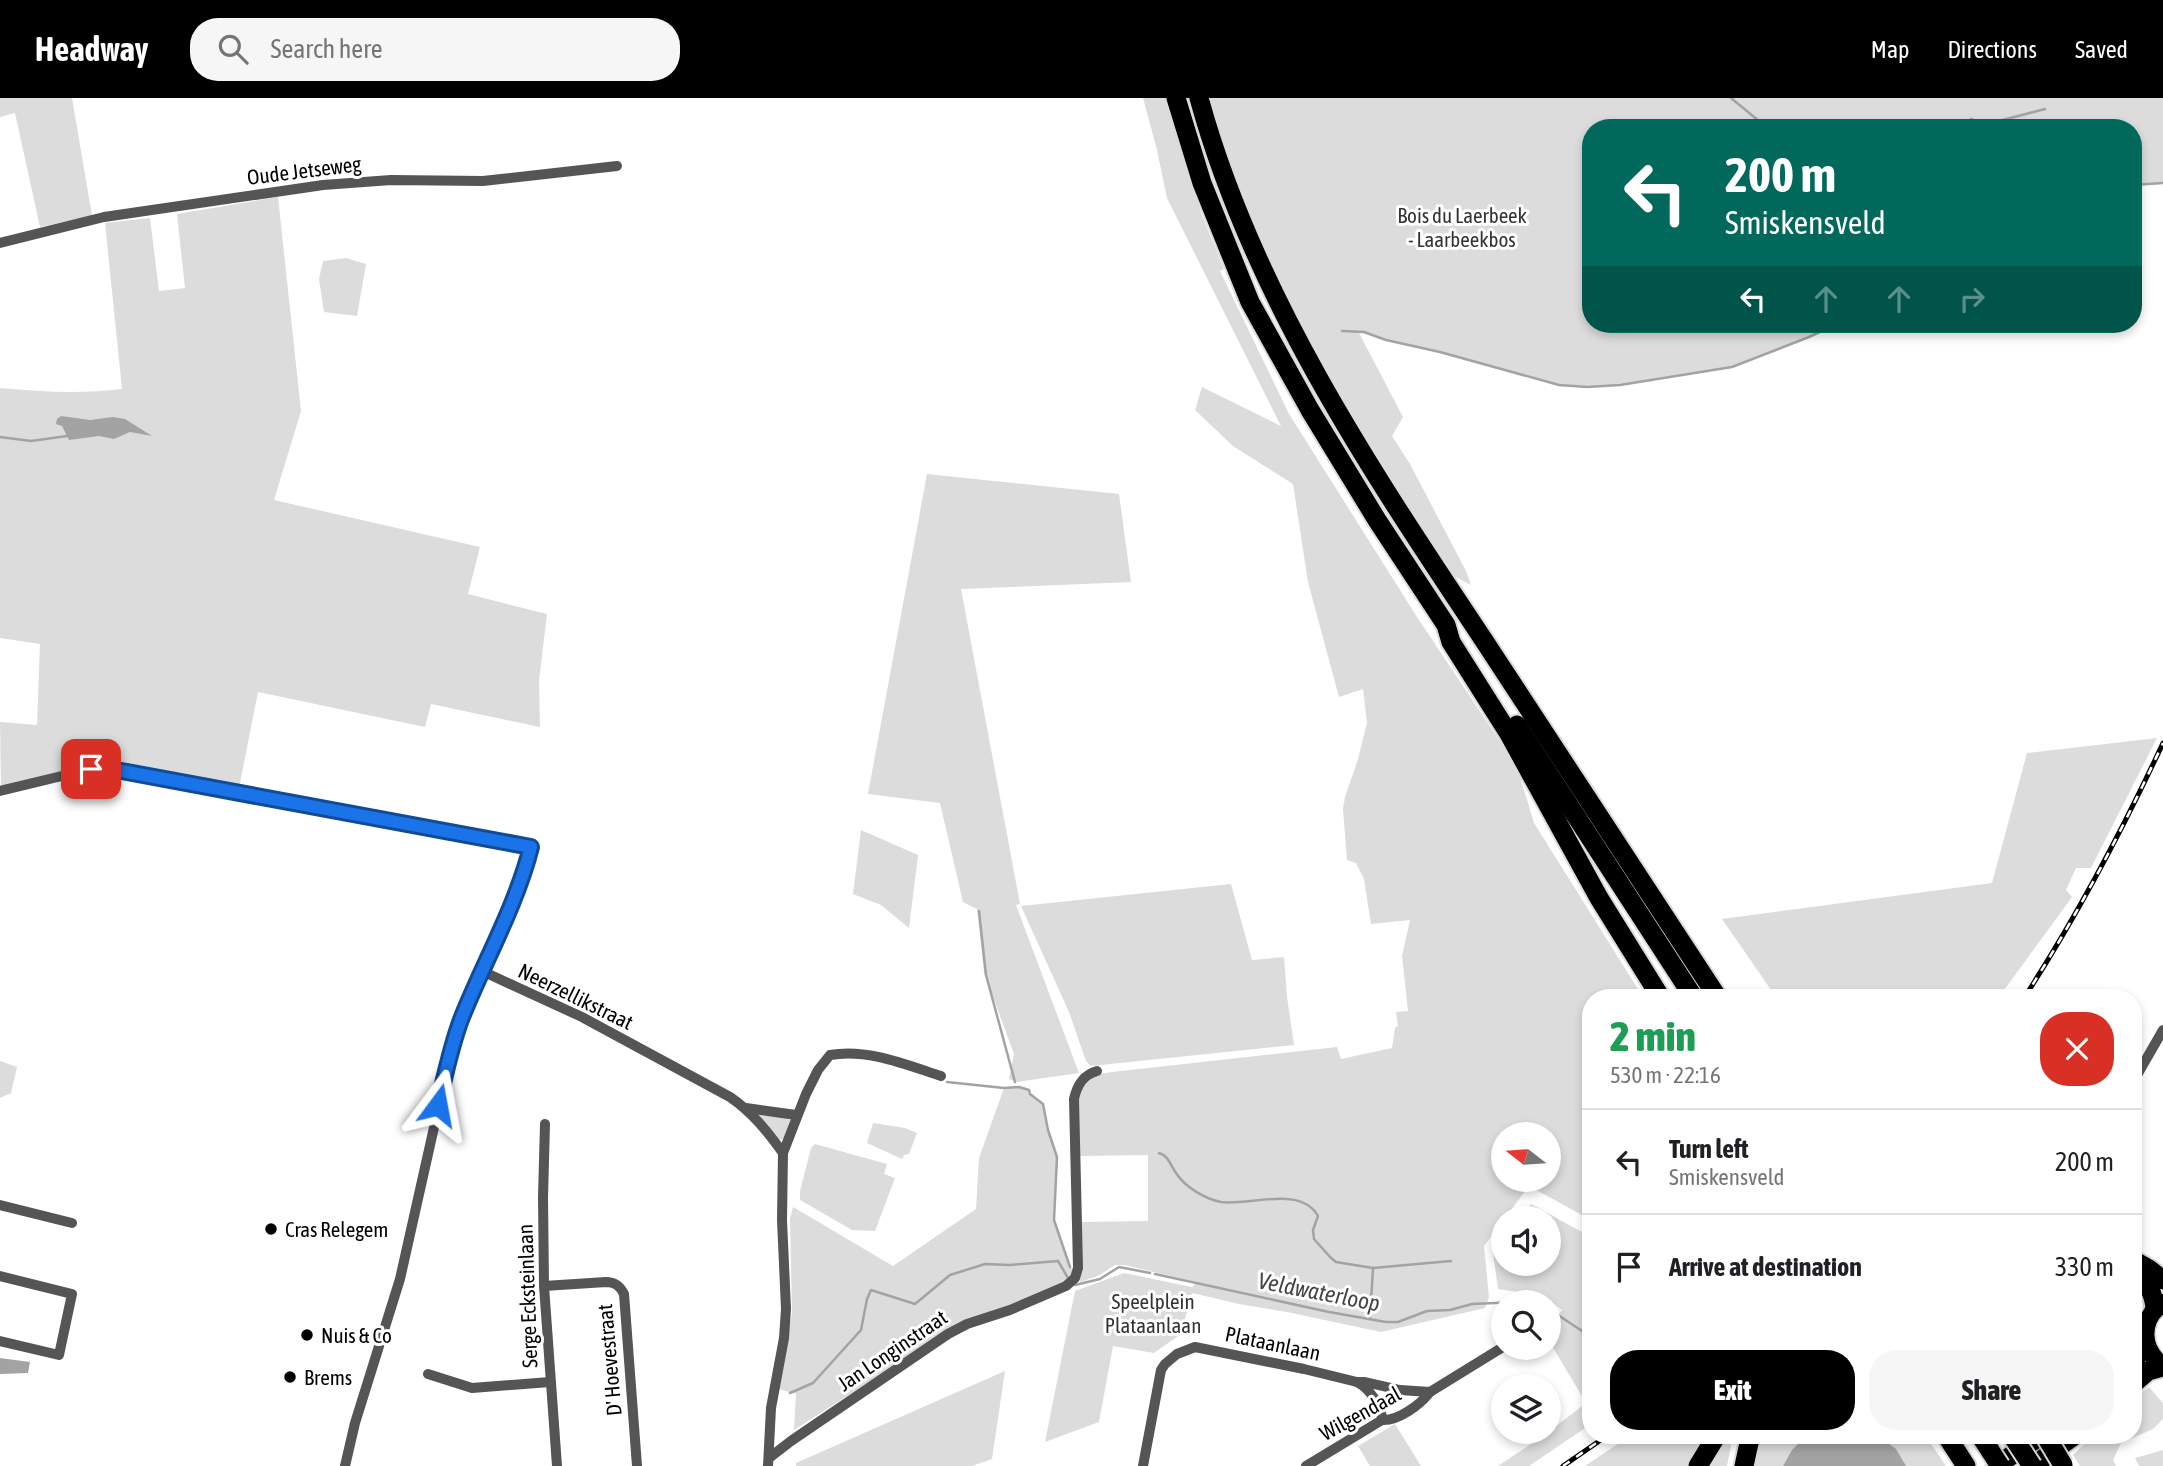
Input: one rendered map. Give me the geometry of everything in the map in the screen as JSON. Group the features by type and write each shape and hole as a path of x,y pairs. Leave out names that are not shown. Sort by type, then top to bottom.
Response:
{"highway":[{"path":"1177,98 1202,183 1250,302 1317,421 1377,520 1446,625 1465,646 1688,989"},
{"path":"1199,98 1229,189 1271,289 1329,397 1443,579 1712,989"},
{"path":"1446,625 1451,642 1509,734 1599,898 1655,989"},
{"path":"2142,1265 2163,1280"},
{"path":"2142,1281 2150,1288 2159,1306"},
{"path":"2142,1348 2145,1342"},
{"path":"2142,1376 2163,1366"},
{"path":"1698,1466 1711,1444"},
{"path":"1731,1466 1736,1444"},
{"path":"1744,1466 1749,1444"},
{"path":"1986,1444 1996,1461 2027,1444"},
{"path":"2017,1444 2032,1466 2063,1444"},
{"path":"2050,1444 2064,1466"}],"main road":[{"path":"2159,1306 2145,1328 2145,1342 2155,1360 2163,1366"}],"street":[{"name":"Oude Jetseweg","path":"0,243 104,217 323,185 391,180 483,181 617,166"},
{"path":"0,791 91,769 112,769 531,847 512,906 461,1020 450,1056 400,1279 355,1423 345,1466"},
{"name":"Neerzellikstraat","path":"482,971 582,1017 747,1108"},
{"path":"2142,1066 2163,1030"},
{"name":"Jan Longinstraat","path":"769,1462 771,1408 784,1338 786,1309 782,1220 783,1153 796,1115 818,1070 830,1055 840,1053 886,1058 941,1076"},
{"name":"Jan Longinstraat","path":"769,1462 791,1441 948,1334 967,1324 1044,1296 1066,1286 1075,1278 1078,1268 1074,1099 1082,1080 1097,1071"},
{"path":"747,1108 796,1115"},
{"path":"747,1108 783,1153"},
{"name":"Serge Ecksteinlaan","path":"545,1124 544,1286 557,1466"},
{"path":"0,1205 72,1223"},
{"path":"0,1276 72,1294 59,1355 0,1341"},
{"name":"D' Hoevestraat","path":"544,1286 606,1282 614,1283 624,1294 637,1466"},
{"name":"Plataanlaan","path":"1143,1466 1161,1370 1171,1358 1195,1347 1304,1368 1357,1382 1430,1392"},
{"name":"Wilgendaal","path":"1306,1466 1382,1420 1392,1420 1430,1392 1491,1355"},
{"path":"429,1374 472,1388 550,1382"},
{"path":"1357,1382 1372,1395 1382,1413 1382,1420"}],"green space":[{"path":"0,98 72,98 92,216 40,227 15,113 0,117"},
{"name":"Speelplein Plataanlaan","path":"1143,98 1166,98 1201,213 1224,269 1220,271 1289,414 1417,617 1517,767 1534,823 1638,989 1582,989 1582,1215 1540,1192 1561,1192 1561,1122 1491,1122 1491,1192 1524,1192 1514,1206 1491,1206 1491,1237 1484,1246 1489,1297 1485,1308 1381,1332 1192,1293 1181,1334 1154,1353 1113,1346 1099,1422 1045,1442 1075,1291 1124,1273 1192,1287 1197,1282 1115,1265 1098,1276 1080,1282 1080,1222 1148,1221 1148,1155 1080,1156 1078,1101 1087,1082 1097,1075 1112,1072 1337,1047 1341,1059 1392,1048 1395,1028 1398,1026 1396,1012 1408,1011 1402,956 1410,920 1371,924 1364,879 1356,863 1347,860 1343,809 1367,723 1363,689 1339,697 1308,582 1293,484 1233,446 1195,410 1202,387 1281,426 1167,198"},
{"name":"Bois du Laerbeek - Laarbeekbos","path":"1208,98 2163,98 2163,183 2142,184 2142,119 1582,119 1582,333 1818,333 1732,367 1620,385 1587,387 1559,385 1358,331 1403,417 1392,436 1410,464 1471,585 1450,574 1318,359 1263,250 1219,136"},
{"path":"278,197 301,411 274,500 480,547 468,594 547,614 539,681 540,727 431,704 425,727 258,692 239,788 118,762 101,762 1,787 0,722 37,725 40,644 0,638 0,388 61,392 122,389 105,223 150,218 159,291 185,288 177,214"},
{"path":"346,258 366,264 357,316 324,312 319,279 323,261"},
{"path":"927,474 1119,494 1131,582 961,589 1020,904 1016,905 1079,1073 1017,1082 1009,1079 1014,1054 984,972 977,909 963,902 940,803 868,794"},
{"path":"2157,738 2091,868 2076,868 2066,890 2072,897 2005,989 1770,989 1722,919 1992,883 2027,753"},
{"path":"861,830 918,855 909,928 881,905 853,894"},
{"path":"1231,884 1252,960 1284,957 1294,1045 1091,1066 1086,1061 1069,1012 1021,906"},
{"path":"0,1061 17,1067 11,1093 0,1098"},
{"path":"1019,1087 1029,1090 1030,1094 1043,1104 1057,1157 1054,1220 1074,1275 1071,1280 905,1359 794,1430 796,1394 779,1389 792,1313 790,1219 793,1207 893,1266 976,1209 979,1158 1004,1088"},
{"path":"758,1115 790,1120 785,1139 778,1140"},
{"path":"873,1123 905,1128 917,1133 909,1154 902,1159 867,1143"},
{"path":"815,1144 887,1164 884,1174 895,1178 875,1231 852,1230 800,1200 811,1148"},
{"path":"1561,1220 1582,1232 1582,1396 1560,1360 1561,1290 1498,1289 1496,1276 1561,1276"},
{"path":"1005,1371 992,1459 972,1466 796,1466 796,1463"},
{"path":"2149,1387 2163,1403 2163,1419 2153,1429 2142,1434 2142,1392"},
{"path":"1582,1406 1582,1430 1529,1466 1498,1466 1531,1444 1561,1444 1561,1422"},
{"path":"1395,1424 1421,1466 1370,1466 1358,1446"},
{"path":"1618,1444 1702,1444 1689,1466 1585,1466"},
{"path":"1718,1444 1731,1444 1727,1466 1705,1466"},
{"path":"1756,1444 1931,1444 1946,1466 1750,1466"},
{"path":"2084,1444 2121,1444 2113,1460 2116,1466 2080,1466 2073,1455"},
{"path":"2163,1450 2163,1466 2139,1466 2135,1458"}],"shaded area":[{"path":"61,416 90,420 113,417 125,419 152,436 130,432 114,439 99,436 69,440 62,426 56,424"},
{"path":"0,1358 30,1362 28,1373 0,1374"},
{"path":"1798,1444 1889,1444 1896,1449 1906,1466 1783,1466"}],"waterway":[{"path":"1731,98 1757,119"},
{"path":"2007,119 2045,109"},
{"path":"2142,184 2163,183"},
{"path":"1342,331 1364,332 1559,385 1587,387 1620,385 1732,367 1818,333"},
{"path":"0,437 31,441 67,436"},
{"path":"979,911 986,975 1015,1082"},
{"path":"947,1082 1019,1087 1029,1090 1030,1094 1043,1104 1057,1157 1054,1220 1070,1267"},
{"path":"1159,1153 1167,1159 1185,1183 1208,1198 1221,1202 1287,1199 1300,1201 1310,1207 1318,1216 1313,1230 1314,1239 1330,1257 1336,1262 1373,1268 1370,1319"},
{"name":"Veldwaterloop","path":"790,1393 813,1383 861,1330 871,1290 915,1304 950,1275 985,1264 1058,1261 1068,1278"},
{"path":"1373,1268 1451,1261"},
{"name":"Veldwaterloop","path":"1075,1285 1100,1279 1119,1267 1150,1273"},
{"name":"Veldwaterloop","path":"1155,1274 1386,1322 1398,1322 1427,1311 1491,1303"},
{"name":"Veldwaterloop","path":"1561,1317 1582,1331"}],"railway":[{"path":"2030,989 2098,873 2163,743"},
{"path":"1563,1466 1595,1444"}],"place":[{"name":"Cras Relegem","path":"271,1229"},
{"name":"Nuis & Co","path":"307,1335"},
{"name":"Brems","path":"290,1377"}],"route":[{"path":"91,769 112,769 531,847 512,906 461,1020 438,1105"}]}
